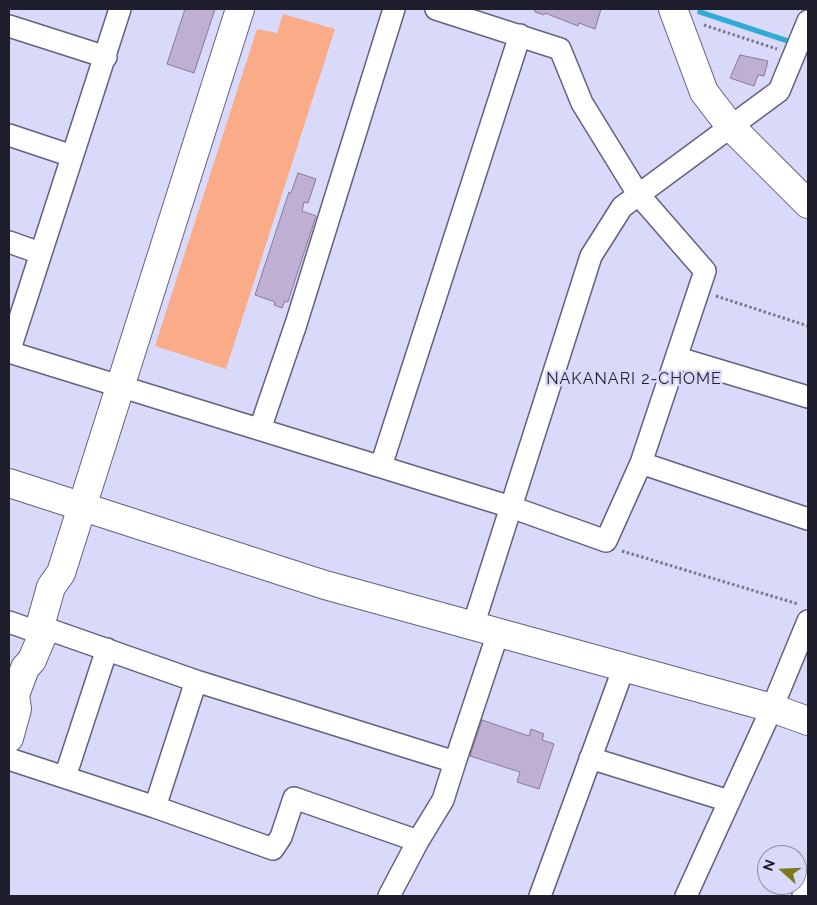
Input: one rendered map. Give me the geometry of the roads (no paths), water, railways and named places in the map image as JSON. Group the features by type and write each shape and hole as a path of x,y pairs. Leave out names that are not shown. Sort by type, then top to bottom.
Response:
{"street":[{"path":"120,9 9,352 511,507 606,541 641,463 678,358 705,271 638,194 582,103 560,49 436,9"},
{"path":"9,738 17,709 15,695 25,668 32,660 42,630 42,618 51,587 61,573 240,9"},
{"path":"260,429 296,324 394,9"},
{"path":"675,12 704,92 730,126 808,204"},
{"path":"390,896 418,841 443,800 455,762 486,629 511,507 591,256 622,206 779,91 808,21"},
{"path":"9,26 106,57"},
{"path":"381,466 520,35"},
{"path":"9,135 72,156"},
{"path":"9,242 40,253"},
{"path":"678,358 808,397"},
{"path":"641,463 808,519"},
{"path":"9,483 326,585 772,708 808,721"},
{"path":"686,896 772,708 804,612"},
{"path":"9,622 106,649 196,681 455,762"},
{"path":"65,777 106,649"},
{"path":"540,896 624,667"},
{"path":"155,807 196,681"},
{"path":"590,758 729,801"},
{"path":"9,759 155,807 273,849 281,837 294,798 418,841"},
{"path":"803,896 808,882"}],"waterway":[{"path":"700,12 791,42"}],"district":[{"name":"NAKANARI 2-CHOME","path":"634,379"}]}
